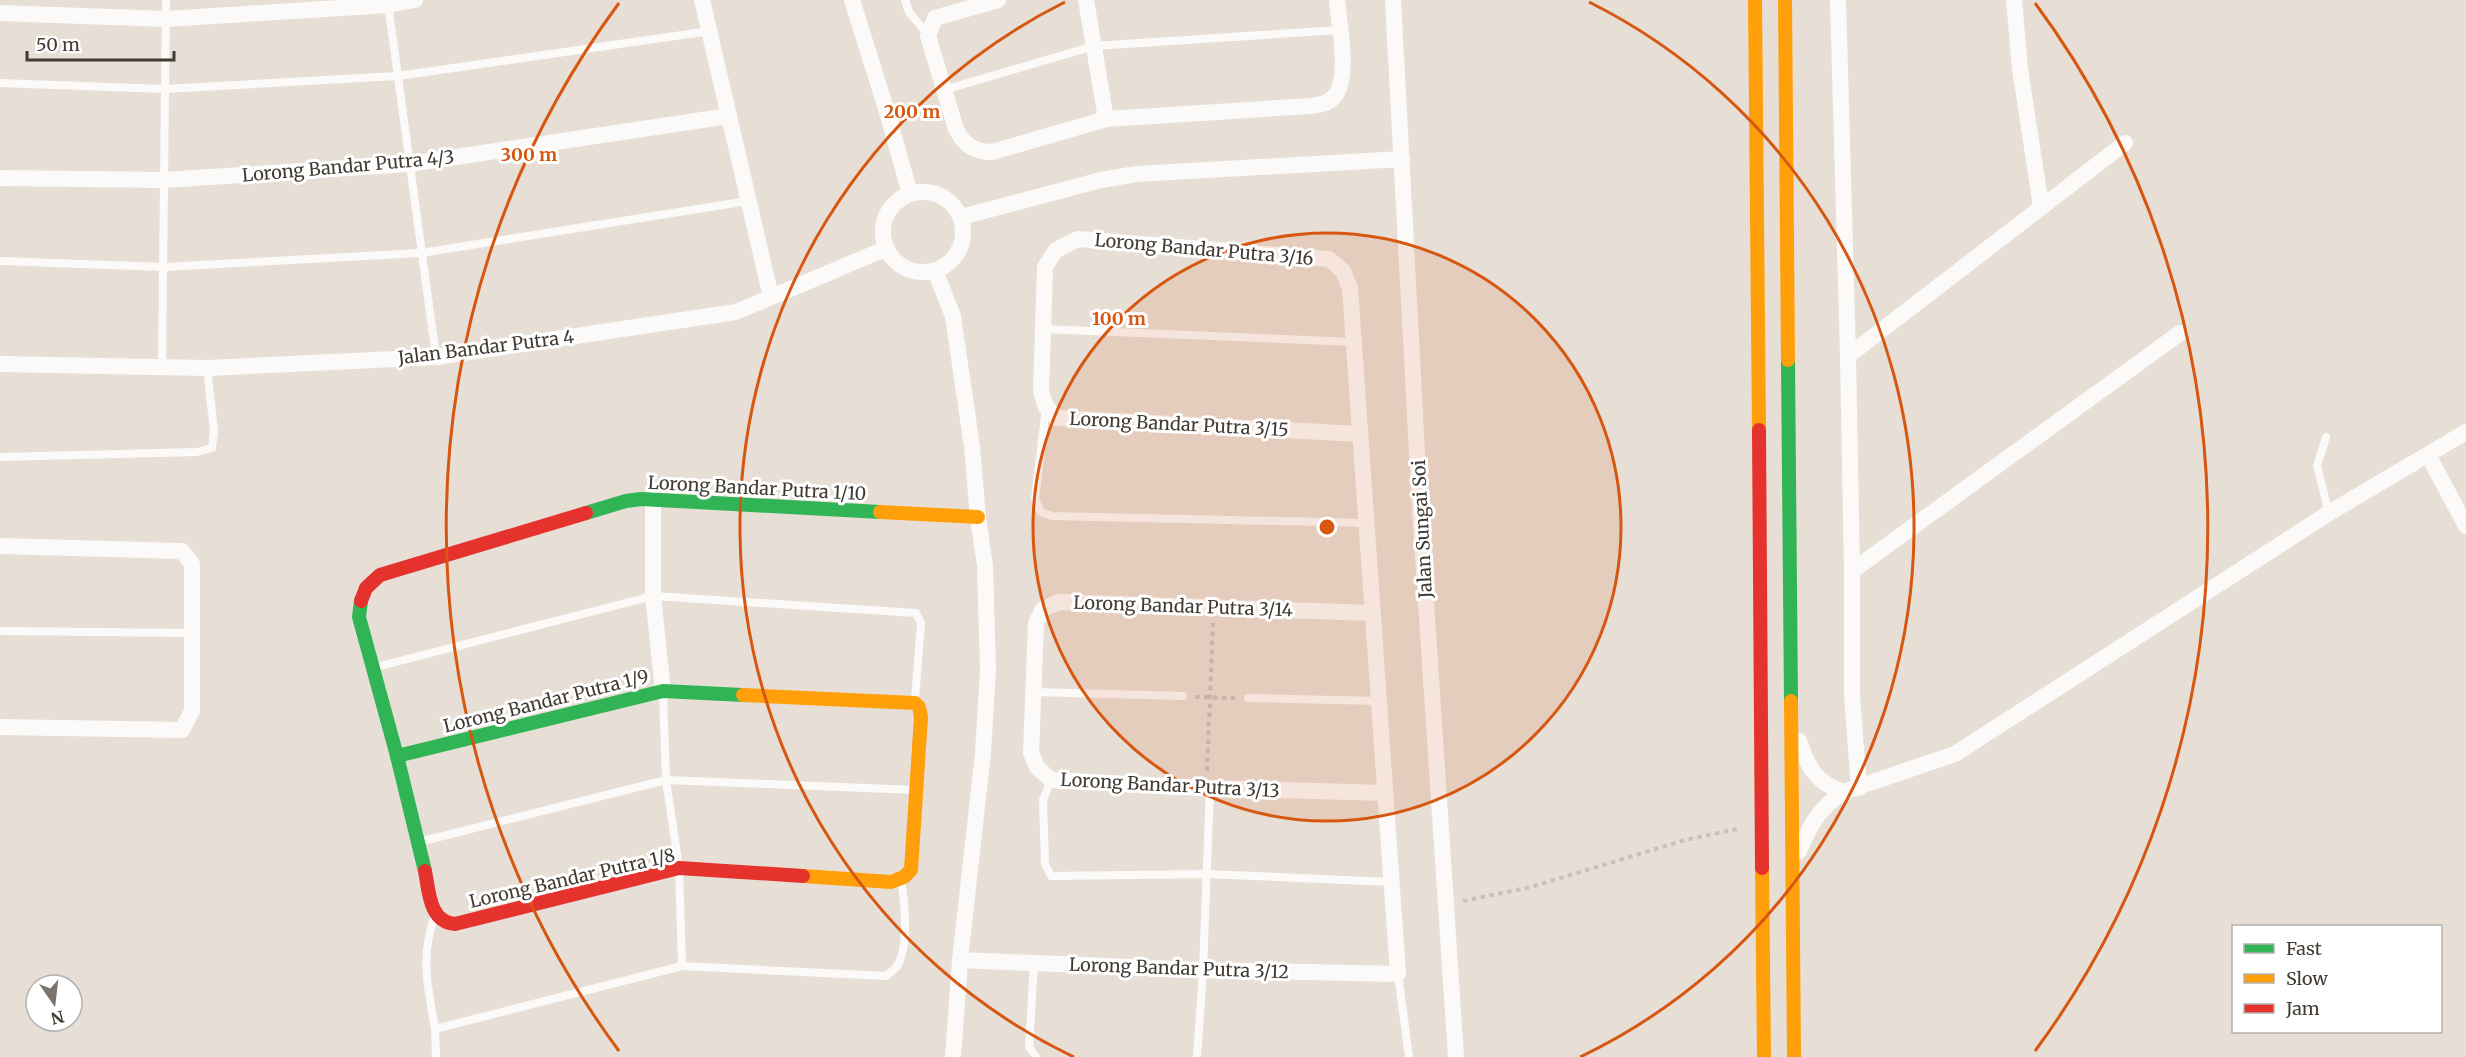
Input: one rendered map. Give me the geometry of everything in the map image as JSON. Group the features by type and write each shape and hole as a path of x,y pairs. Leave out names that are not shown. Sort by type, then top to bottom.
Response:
{"main road":[{"path":"1755,0 1764,1057"},
{"path":"1785,0 1794,1057"},
{"name":"Lorong Bandar Putra 1/10","path":"373,668 359,617 360,598 368,583 380,575 626,501 653,500 978,517"},
{"path":"373,668 435,914"},
{"name":"Lorong Bandar Putra 1/9","path":"397,756 663,691 917,705"},
{"path":"901,880 909,874 913,867 921,717 917,705"},
{"name":"Lorong Bandar Putra 1/8","path":"435,914 442,922 459,924 679,868 879,881 901,880"}],"street":[{"path":"0,13 166,19 415,0"},
{"path":"702,0 771,297"},
{"path":"852,0 910,194"},
{"path":"998,0 935,18 928,36 956,129 962,141 980,152 992,152 1106,119 1325,104 1335,97 1343,78 1337,0"},
{"path":"1086,0 1106,119"},
{"name":"Jalan Sungai Soi","path":"1393,0 1421,527 1456,1057"},
{"path":"1838,0 1852,571 1851,790"},
{"path":"2014,0 2020,69 2041,206"},
{"name":"Lorong Bandar Putra 4/3","path":"0,178 164,180 409,164 729,116"},
{"path":"1848,356 2125,142"},
{"path":"961,217 1101,180 1136,174 1402,159"},
{"path":"925,192 936,194 947,199 961,217 964,230 957,255 947,265 935,271 922,273 910,270 893,260 885,249 883,230 885,218 892,207 910,194 925,192"},
{"name":"Lorong Bandar Putra 3/16","path":"1043,329 1045,267 1056,250 1078,239 1329,259 1343,271 1350,288 1354,342"},
{"name":"Jalan Bandar Putra 4","path":"0,364 207,368 436,357 736,312 885,249"},
{"path":"935,271 953,316 972,447 985,566 988,669 983,753 960,960 953,1057"},
{"name":"Lorong Bandar Putra 3/15","path":"1043,329 1041,391 1046,407 1057,418 1360,434"},
{"path":"1852,571 2180,333"},
{"path":"1354,342 1398,974"},
{"path":"1793,866 1812,820 1832,800 1851,790 1955,754 2189,601 2329,513 2466,432"},
{"path":"2428,455 2466,526"},
{"path":"653,500 653,596 663,691"},
{"path":"0,546 182,551 192,564 192,711 182,730 0,727"},
{"name":"Lorong Bandar Putra 3/14","path":"1033,692 1036,623 1042,609 1059,602 1372,613"},
{"name":"Lorong Bandar Putra 3/13","path":"1033,692 1031,753 1037,767 1051,780 1385,794"},
{"path":"1792,718 1803,753 1820,780 1830,787 1851,790"},
{"name":"Lorong Bandar Putra 3/12","path":"960,960 1203,970 1398,974"}],"lane":[{"path":"162,368 166,0"},
{"path":"905,0 909,12 928,36"},
{"path":"388,2 436,357"},
{"path":"944,90 1094,46 1339,30"},
{"path":"0,83 165,88 398,76 710,31"},
{"path":"0,261 163,267 422,253 748,201"},
{"path":"1043,329 1354,342"},
{"path":"0,457 197,452 212,448 214,432 207,368"},
{"path":"1046,407 1035,499 1041,512 1052,516 1366,523"},
{"path":"2326,437 2317,466 2329,513"},
{"path":"373,668 653,596 916,613 921,623 917,705"},
{"path":"0,631 192,633"},
{"path":"663,691 666,780 679,868 682,966"},
{"path":"1033,692 1183,696"},
{"path":"1248,698 1379,701"},
{"path":"417,842 666,780 917,790"},
{"path":"1051,780 1043,800 1045,864 1051,876 1207,874 1391,882"},
{"path":"1197,1057 1207,874 1208,788"},
{"path":"435,1029 682,966 886,976 896,966 902,954 905,905 901,880"},
{"path":"435,914 425,948 425,970 435,1029 436,1057"},
{"path":"1034,963 1029,1047 1036,1057"},
{"path":"1398,974 1409,1057"}],"path":[{"path":"1208,788 1213,607"},
{"path":"1183,696 1248,698"},
{"path":"1445,905 1531,887 1685,840 1762,824"}],"traffic: fast":[{"path":"1788,360 1791,701"},
{"path":"586,513 641,499 880,512"},
{"path":"361,601 359,617 397,756 425,871"},
{"path":"397,756 663,691 743,695"}],"traffic: slow":[{"path":"1755,0 1759,430"},
{"path":"1785,0 1788,360"},
{"path":"880,512 978,517"},
{"path":"743,695 915,703 919,707 921,717 911,870 904,877 891,882 803,876"},
{"path":"1791,701 1794,1057"},
{"path":"1762,868 1764,1057"}],"traffic: jam":[{"path":"1759,430 1762,868"},
{"path":"361,601 366,588 380,575 586,513"},
{"path":"425,871 429,896 435,912 446,922 455,924 679,868 803,876"}]}
